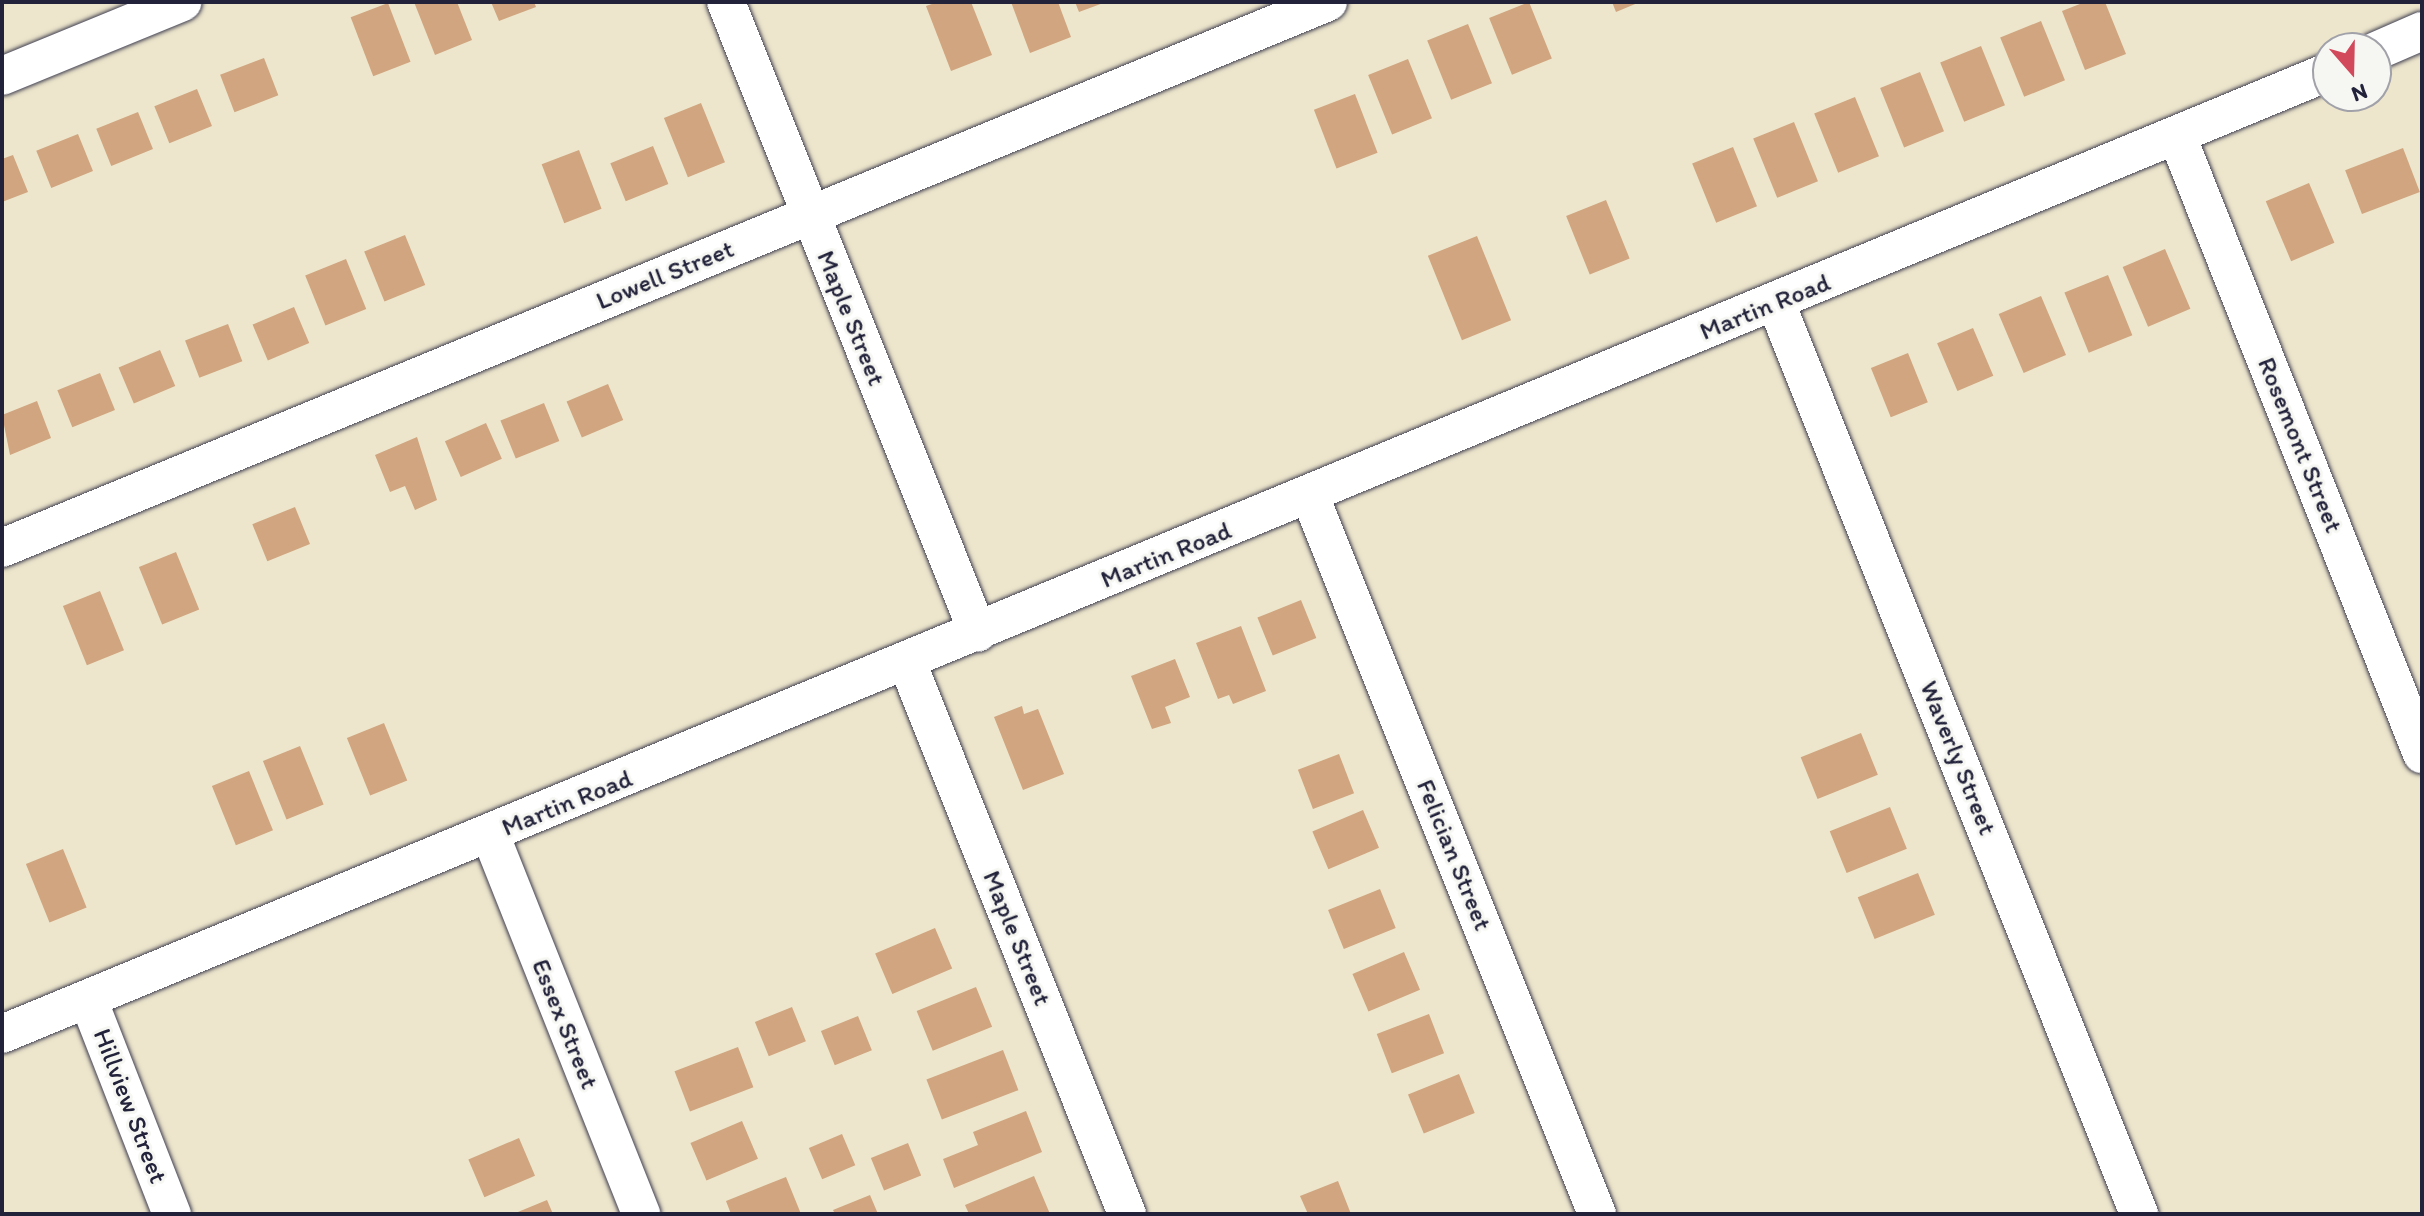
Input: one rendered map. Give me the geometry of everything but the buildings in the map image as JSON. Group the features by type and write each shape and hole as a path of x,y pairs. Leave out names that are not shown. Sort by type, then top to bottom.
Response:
{"street":[{"path":"2,76 182,2"},
{"name":"Maple Street","path":"726,2 978,633"},
{"name":"Lowell Street","path":"2,548 1328,2"},
{"path":"2392,44 2422,31"},
{"name":"Martin Road","path":"2,1034 1310,496 2312,79"},
{"name":"Rosemont Street","path":"2177,136 2422,754"},
{"name":"Waverly Street","path":"1776,303 2139,1214"},
{"name":"Felician Street","path":"1310,496 1597,1214"},
{"name":"Maple Street","path":"907,662 1127,1214"},
{"name":"Essex Street","path":"490,834 641,1214"},
{"name":"Hillview Street","path":"88,999 172,1214"}]}
